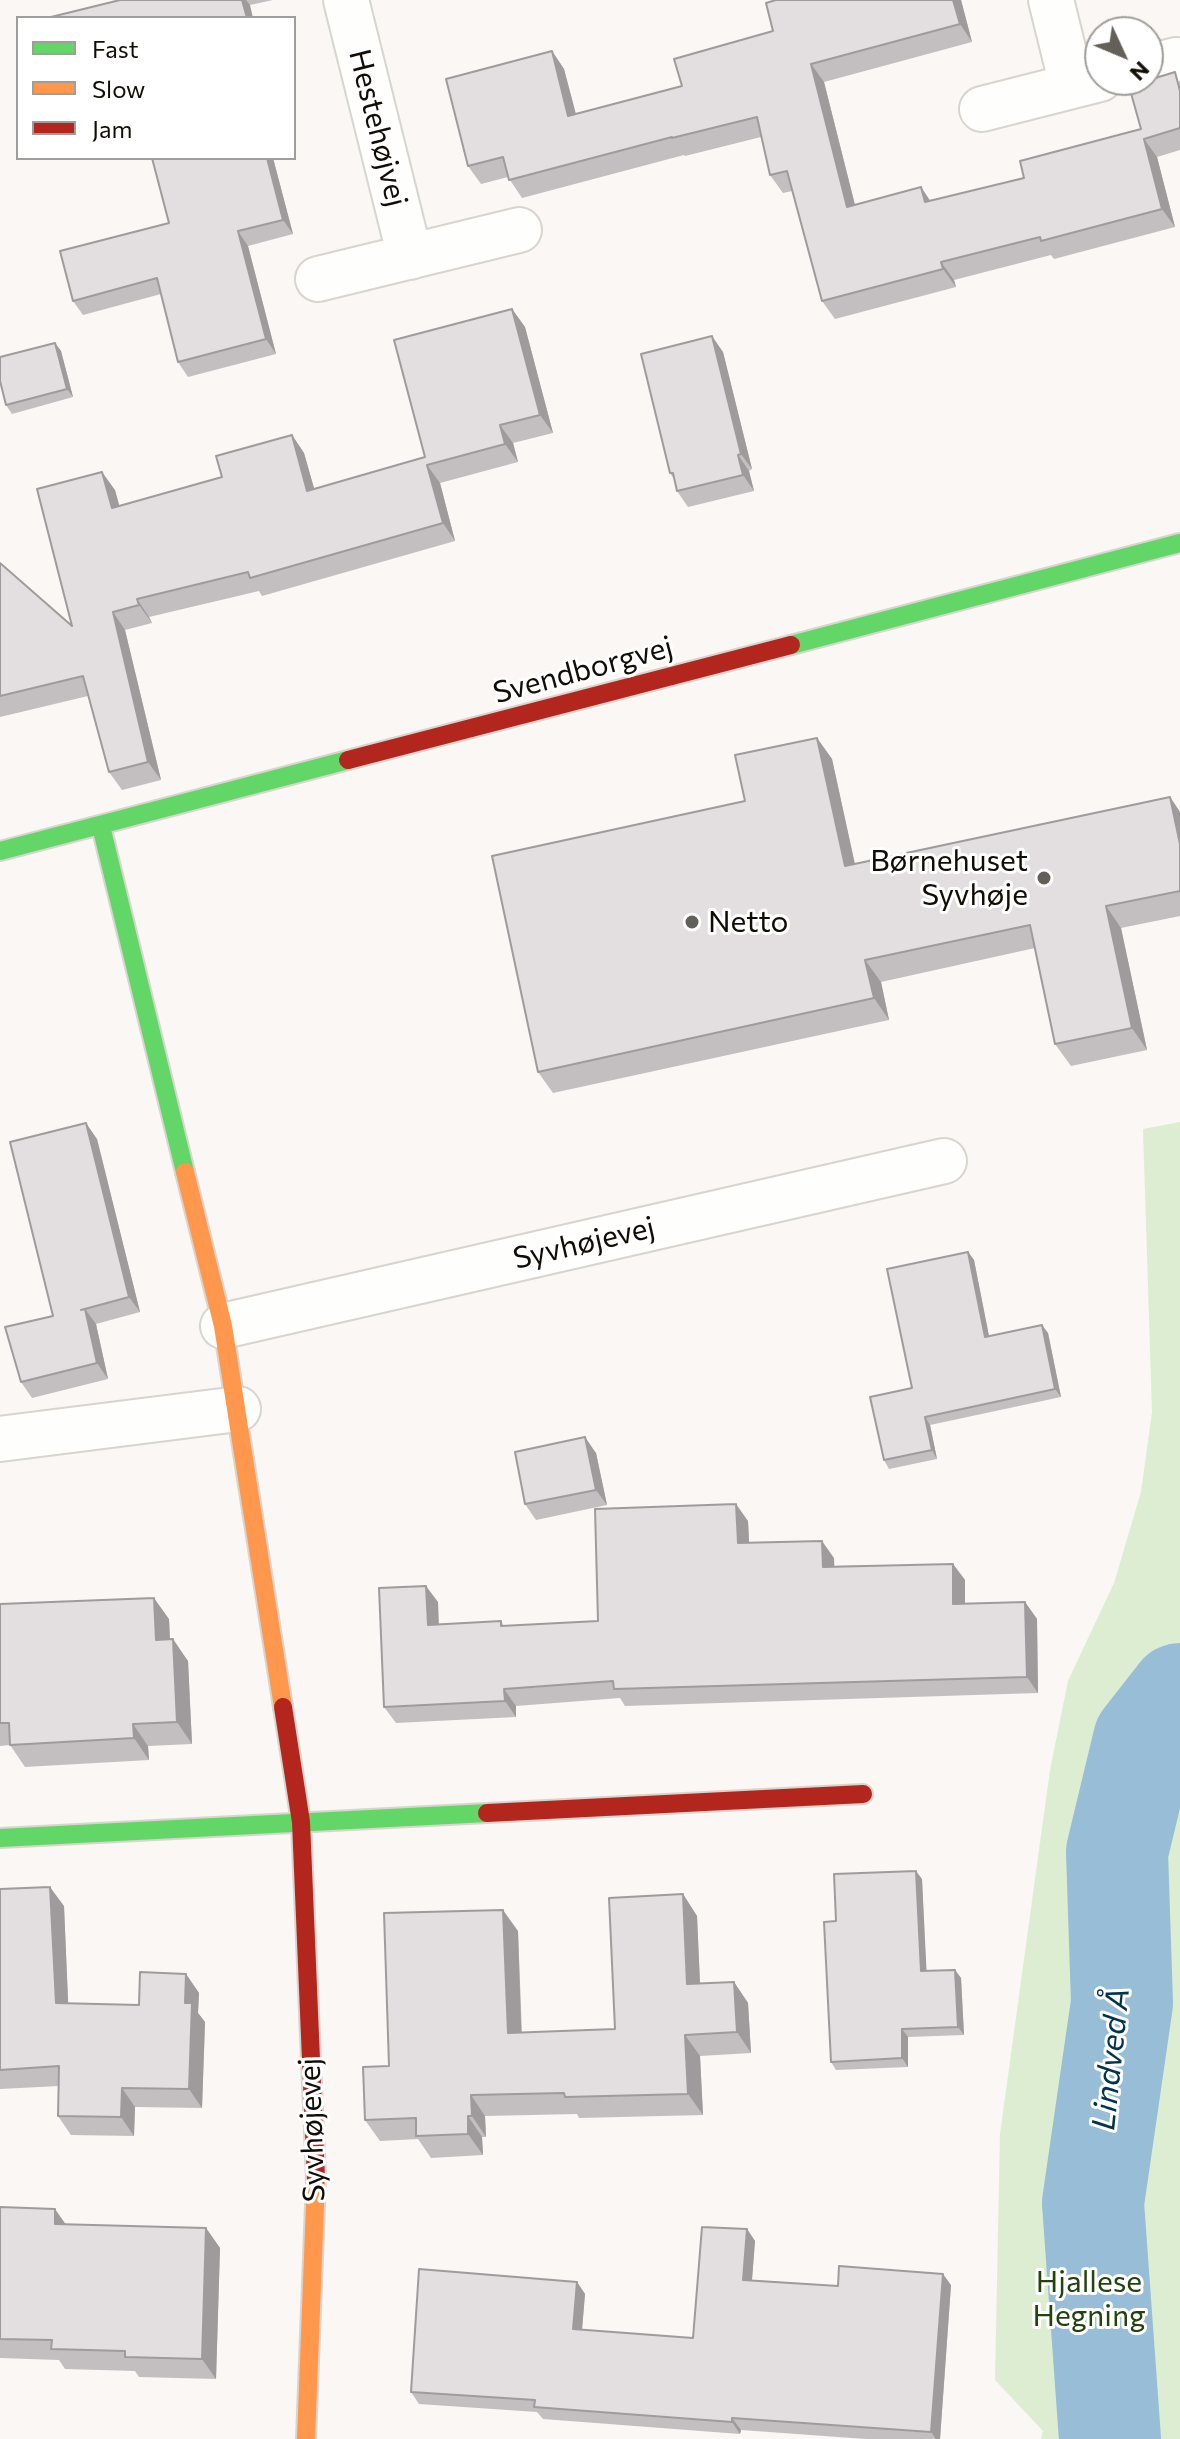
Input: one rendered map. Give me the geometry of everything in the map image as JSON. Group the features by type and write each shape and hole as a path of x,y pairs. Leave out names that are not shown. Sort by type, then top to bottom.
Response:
{"street":[{"name":"Hestehøjvej","path":"346,0 410,257"},
{"path":"1051,0 1084,77"},
{"path":"982,109 1084,83"},
{"path":"318,279 519,230"},
{"name":"Svendborgvej","path":"0,851 1180,543"},
{"name":"Syvhøjevej","path":"101,826 223,1326 301,1822 316,2190 306,2439"},
{"name":"Syvhøjevej","path":"223,1326 944,1161"},
{"path":"0,1439 238,1409"},
{"path":"0,1838 863,1794"}],"green space":[{"name":"Hjallese Hegning","path":"1180,1122 1180,2439 1041,2439 1043,2431 995,2380 1000,2134 1050,1770 1068,1681 1114,1583 1141,1492 1152,1412 1143,1129"}],"building":[{"path":"120,0 242,0 246,16 55,16"},
{"path":"776,0 953,0 960,24 811,64 847,207 921,187 925,202 1024,178 1020,161 1141,129 1132,96 1164,96 1164,75 1175,72 1180,91 1180,128 1144,139 1162,209 1041,241 1040,237 941,262 943,269 822,301 787,171 770,175 757,117 509,180 503,157 468,166 446,79 552,51 568,116 682,86 674,59 773,31 766,3"},
{"path":"153,160 268,160 283,220 238,231 266,339 178,362 157,278 73,301 60,251 169,223"},
{"path":"512,309 540,415 500,425 505,444 427,465 443,523 250,578 248,572 137,599 139,605 113,612 148,762 109,772 83,676 0,696 0,563 72,626 37,489 102,472 112,508 222,477 216,456 292,435 307,491 425,457 394,340"},
{"path":"712,336 741,454 738,455 743,475 677,491 641,354"},
{"path":"55,343 67,389 6,405 0,381 0,357"},
{"path":"817,738 845,866 1170,797 1180,844 1180,891 1106,906 1132,1028 1055,1044 1030,925 865,960 874,998 538,1072 492,856 745,801 735,755"},
{"path":"86,1123 129,1297 81,1310 85,1309 97,1363 21,1382 5,1327 53,1316 10,1142"},
{"path":"968,1252 985,1337 1042,1325 1055,1389 925,1417 932,1450 884,1460 870,1397 912,1388 887,1269"},
{"path":"585,1437 596,1490 525,1504 515,1452"},
{"path":"736,1504 738,1543 822,1541 823,1567 953,1564 953,1604 1025,1602 1027,1677 614,1689 613,1681 504,1689 505,1701 384,1707 379,1588 426,1586 428,1625 501,1621 501,1626 598,1621 595,1509"},
{"path":"154,1598 156,1640 173,1639 177,1722 133,1724 134,1738 10,1745 9,1723 0,1723 0,1604"},
{"path":"916,1871 921,1971 955,1970 958,2027 902,2029 902,2058 831,2062 824,1922 836,1921 834,1874"},
{"path":"50,1887 56,2003 139,2005 140,1972 186,1974 185,2003 192,2003 189,2089 122,2088 121,2117 58,2116 59,2066 0,2070 0,1889"},
{"path":"683,1894 687,1984 734,1982 737,2032 685,2035 688,2094 565,2097 564,2093 471,2095 472,2116 468,2116 468,2134 416,2136 416,2118 365,2120 363,2067 389,2066 384,1913 503,1910 508,2033 615,2029 609,1898"},
{"path":"0,2207 55,2209 55,2224 206,2228 202,2359 125,2357 125,2351 51,2349 52,2340 0,2339"},
{"path":"702,2227 747,2229 743,2280 838,2286 839,2266 943,2274 931,2432 732,2418 732,2422 534,2407 535,2400 411,2392 419,2269 577,2282 573,2329 693,2338"}],"waterway":[{"name":"Lindved Å","path":"1110,2439 1093,2203 1122,2003 1117,1852 1144,1740 1180,1694"}],"traffic: fast":[{"path":"791,645 1180,543"},
{"path":"0,851 348,760"},
{"path":"101,826 185,1172"},
{"path":"0,1838 487,1813"}],"traffic: slow":[{"path":"185,1172 223,1326 283,1707"},
{"path":"306,2439 316,2179"}],"traffic: jam":[{"path":"348,760 791,645"},
{"path":"283,1707 301,1822 316,2179"},
{"path":"487,1813 863,1794"}],"place":[{"name":"Børnehuset Syvhøje","path":"1044,878"},
{"name":"Netto","path":"692,922"}]}
